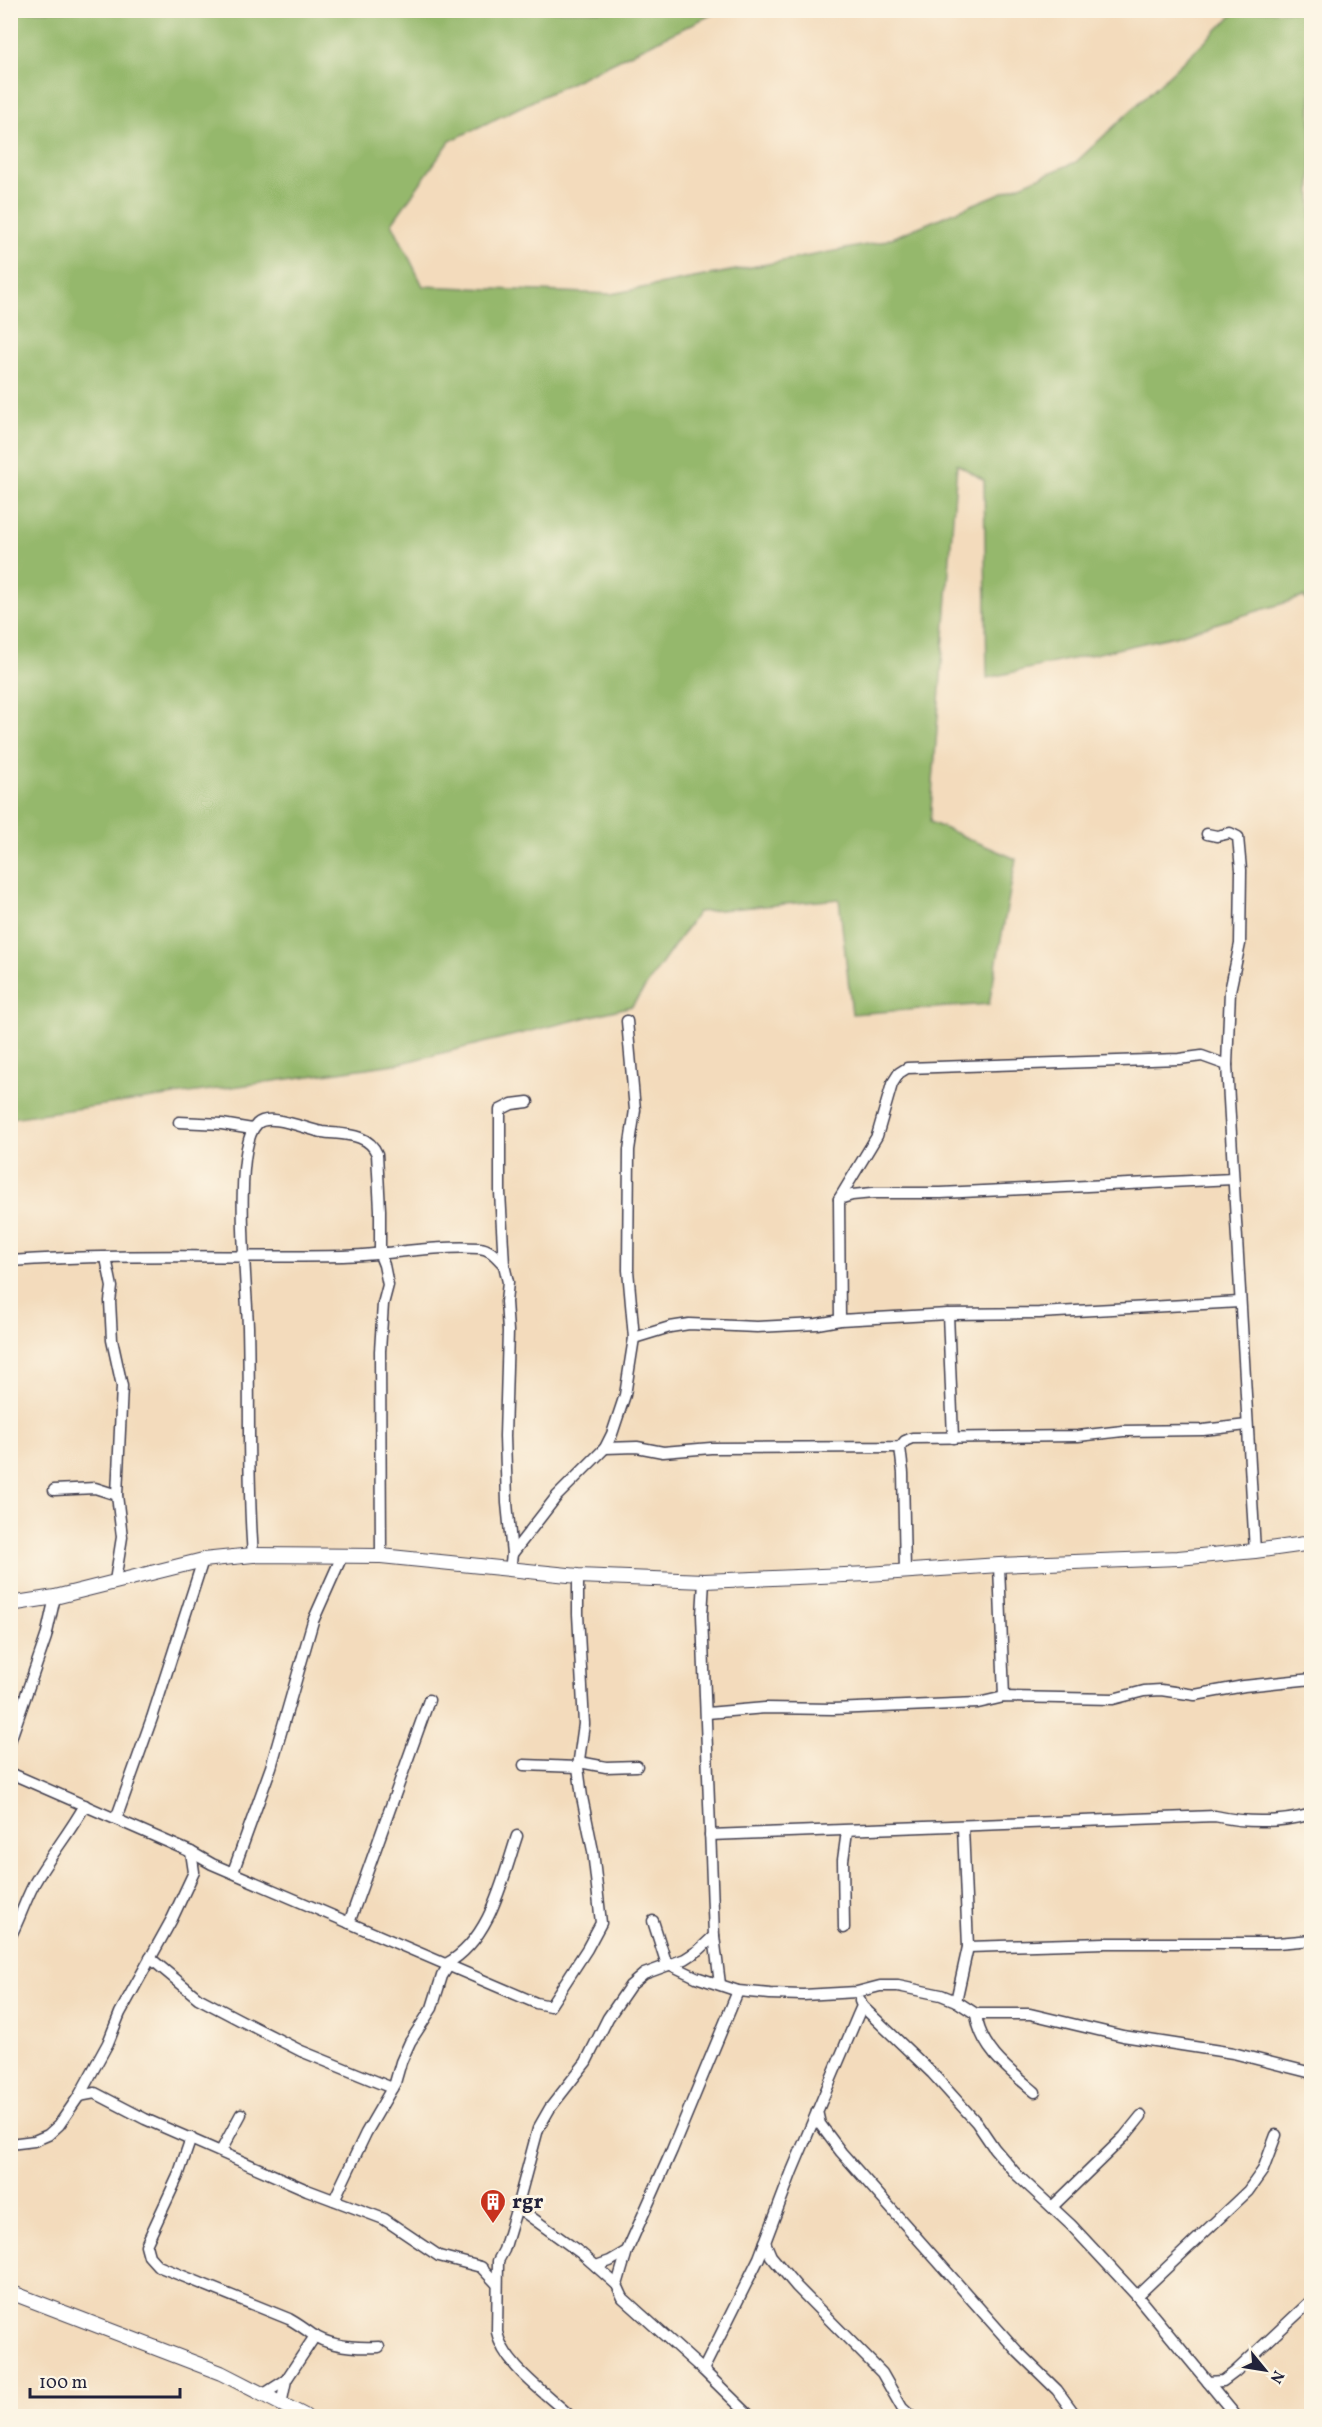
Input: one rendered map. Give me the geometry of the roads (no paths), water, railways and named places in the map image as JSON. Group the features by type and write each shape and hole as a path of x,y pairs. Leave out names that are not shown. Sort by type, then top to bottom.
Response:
{"street":[{"path":"1207,834 1217,836 1230,833 1238,837 1241,870 1240,944 1230,991 1227,1065 1255,1551"},
{"path":"513,1554 557,1496 605,1448 625,1395 634,1338 628,1270 628,1150 635,1110 627,1021"},
{"path":"840,1320 839,1200 877,1136 892,1084 898,1073 907,1068 1179,1059 1202,1056 1227,1065"},
{"path":"510,1570 513,1554 507,1503 505,1447 508,1282 504,1265 500,1192 500,1110 512,1104 528,1102"},
{"path":"253,1555 248,1502 248,1326 244,1256 244,1176 247,1146 252,1129 261,1120 270,1119 366,1139 374,1146 377,1154 380,1255 388,1285 383,1304 380,1351 381,1556"},
{"path":"179,1122 222,1124 252,1129"},
{"path":"839,1200 852,1195 873,1193 941,1193 1233,1179"},
{"path":"10,1261 189,1255 380,1255 450,1248 480,1248 491,1252 504,1265"},
{"path":"106,1258 112,1287 110,1301 112,1340 122,1386 117,1496 122,1537 115,1581"},
{"path":"634,1338 689,1324 757,1327 948,1314 1039,1313 1240,1302"},
{"path":"948,1314 953,1438"},
{"path":"605,1448 637,1447 663,1452 711,1448 900,1447 912,1438 1078,1436 1123,1431 1203,1430 1247,1425"},
{"path":"900,1447 903,1473 905,1571"},
{"path":"54,1490 95,1488 106,1490 117,1496"},
{"path":"10,1604 55,1597 203,1560 253,1555 381,1556 578,1576 704,1581 1178,1558 1311,1543"},
{"path":"233,1872 271,1767 313,1621 342,1556"},
{"path":"116,1819 152,1718 203,1560"},
{"path":"999,1565 1004,1697"},
{"path":"10,1773 191,1852 212,1864 536,2003 550,2006 581,1959 601,1923 593,1851 578,1765 584,1724 578,1576"},
{"path":"704,1581 702,1615 714,1936 720,1984"},
{"path":"10,1741 43,1647 55,1597"},
{"path":"706,1713 765,1707 832,1709 978,1703 1004,1697 1113,1699 1144,1691 1161,1690 1196,1695 1244,1686 1311,1679"},
{"path":"349,1923 429,1700"},
{"path":"524,1765 637,1766"},
{"path":"13,1932 38,1876 70,1833 85,1805"},
{"path":"710,1835 1215,1816 1251,1821 1311,1814"},
{"path":"956,2001 968,1947 963,1827"},
{"path":"844,1928 843,1860 847,1831"},
{"path":"444,1963 460,1956 475,1940 497,1895 518,1836"},
{"path":"10,2144 34,2141 48,2135 59,2125 79,2096 108,2043 120,2013 172,1919 194,1872 191,1852"},
{"path":"194,1872 212,1864"},
{"path":"10,1908 24,1903"},
{"path":"10,1916 13,1932"},
{"path":"653,1921 669,1965 738,1991 803,1995 857,1992 880,1986 898,1986 941,1995 956,2001 976,2014 1030,2014 1133,2038 1233,2054 1311,2073"},
{"path":"570,2416 518,2368 499,2343 498,2261 504,2250 518,2207 538,2129 550,2108 586,2062 608,2018 630,1986 644,1974 699,1950 714,1936"},
{"path":"968,1947 1105,1943 1277,1943 1311,1940"},
{"path":"150,1958 198,1998 301,2051 392,2088"},
{"path":"334,2200 366,2133 392,2088 410,2042 435,2001 444,1963"},
{"path":"616,2285 627,2251 738,1991"},
{"path":"857,1992 862,2006 932,2073 977,2123 1016,2174 1052,2207 1137,2296 1236,2416"},
{"path":"703,2370 759,2258 817,2110 862,2006"},
{"path":"976,2014 977,2026 1000,2062 1035,2092"},
{"path":"90,2078 95,2093"},
{"path":"79,2096 95,2093 145,2119 384,2219 439,2256 480,2267 497,2284"},
{"path":"817,2110 820,2124 841,2152 1018,2352 1057,2390 1076,2416"},
{"path":"221,2151 241,2114"},
{"path":"1052,2207 1124,2137 1141,2116"},
{"path":"1137,2296 1248,2191 1263,2170 1276,2136"},
{"path":"191,2138 178,2176 146,2245 149,2256 158,2266 289,2319 315,2336 344,2345 379,2347"},
{"path":"518,2207 596,2266 616,2285 623,2298 750,2416"},
{"path":"765,2242 771,2256 797,2287 882,2373 902,2408 911,2416"},
{"path":"596,2266 627,2251"},
{"path":"759,2258 771,2256"},
{"path":"480,2267 498,2261"},
{"path":"10,2292 221,2373 305,2416"},
{"path":"1208,2382 1223,2381 1235,2372 1311,2300"},
{"path":"281,2405 286,2380 315,2336"},
{"path":"264,2394 286,2380"}],"place":[{"name":"rgr","path":"493,2225"}]}
